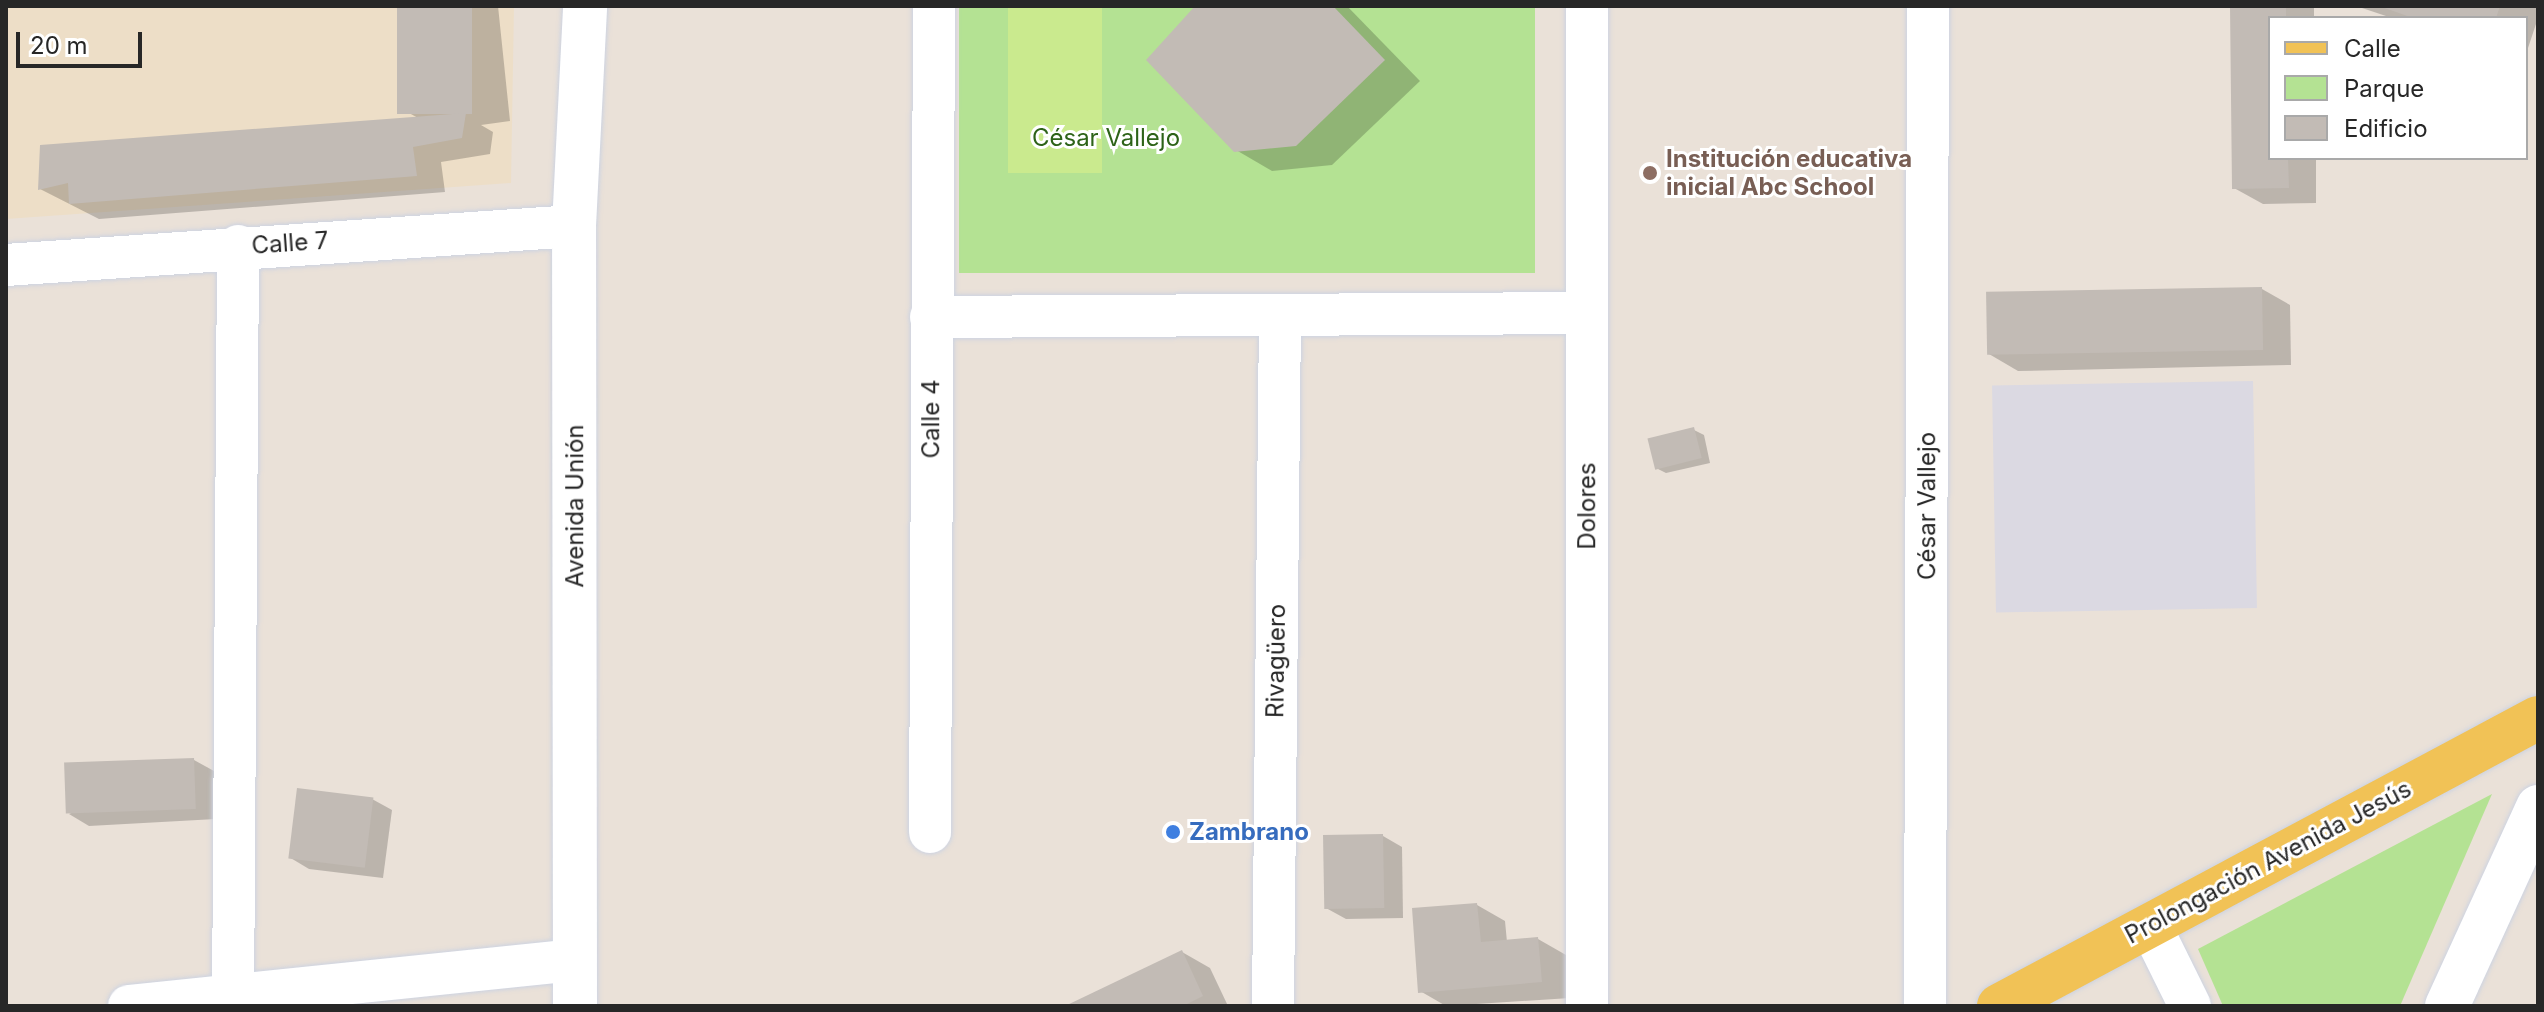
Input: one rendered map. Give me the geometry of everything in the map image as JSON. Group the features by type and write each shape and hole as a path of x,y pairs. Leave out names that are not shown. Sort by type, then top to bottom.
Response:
{"main road":[{"name":"Prolongación Avenida Jesús","path":"1999,1006 2538,718"}],"street":[{"name":"Avenida Unión","path":"575,1006 574,226 585,6"},
{"name":"Calle 4","path":"930,832 934,6"},
{"name":"Dolores","path":"1587,6 1587,1006"},
{"name":"César Vallejo","path":"1925,1006 1928,6"},
{"name":"Calle 7","path":"6,265 238,246 574,226"},
{"path":"233,1001 238,246"},
{"path":"931,317 1587,313"},
{"name":"Rivagüero","path":"1273,1006 1280,317"},
{"path":"2447,1006 2538,807"},
{"path":"2150,925 2190,1006"},
{"path":"129,1006 233,1001 575,960"}],"shaded area":[{"path":"6,6 514,6 511,183 6,219"},
{"path":"2253,381 2257,608 1996,613 1992,386"}],"green space":[{"name":"César Vallejo","path":"959,6 1535,6 1535,273 959,273"},
{"path":"1008,6 1102,6 1102,173 1008,173"},
{"path":"2492,794 2400,1006 2223,1006 2198,949"}],"building":[{"path":"397,6 472,6 472,114 397,114"},
{"path":"1195,6 1333,6 1385,60 1296,146 1234,152 1146,60"},
{"path":"2230,6 2286,6 2286,16 2268,16 2268,160 2288,160 2289,188 2232,189"},
{"path":"2379,6 2500,6 2497,16 2407,16"},
{"path":"466,113 462,138 413,147 417,176 69,204 68,183 38,190 40,145"},
{"path":"2262,287 2263,350 1987,355 1986,292"},
{"path":"1694,427 1702,458 1655,470 1647,439"},
{"path":"194,758 196,809 66,814 64,763"},
{"path":"297,788 373,797 365,868 288,858"},
{"path":"1383,834 1384,908 1324,909 1323,835"},
{"path":"1477,903 1481,942 1538,937 1542,982 1418,993 1412,908"},
{"path":"1182,950 1203,996 1183,1006 1065,1006"}],"place":[{"name":"Institución educativa inicial Abc School","path":"1650,173"},
{"name":"Zambrano","path":"1173,832"}]}
